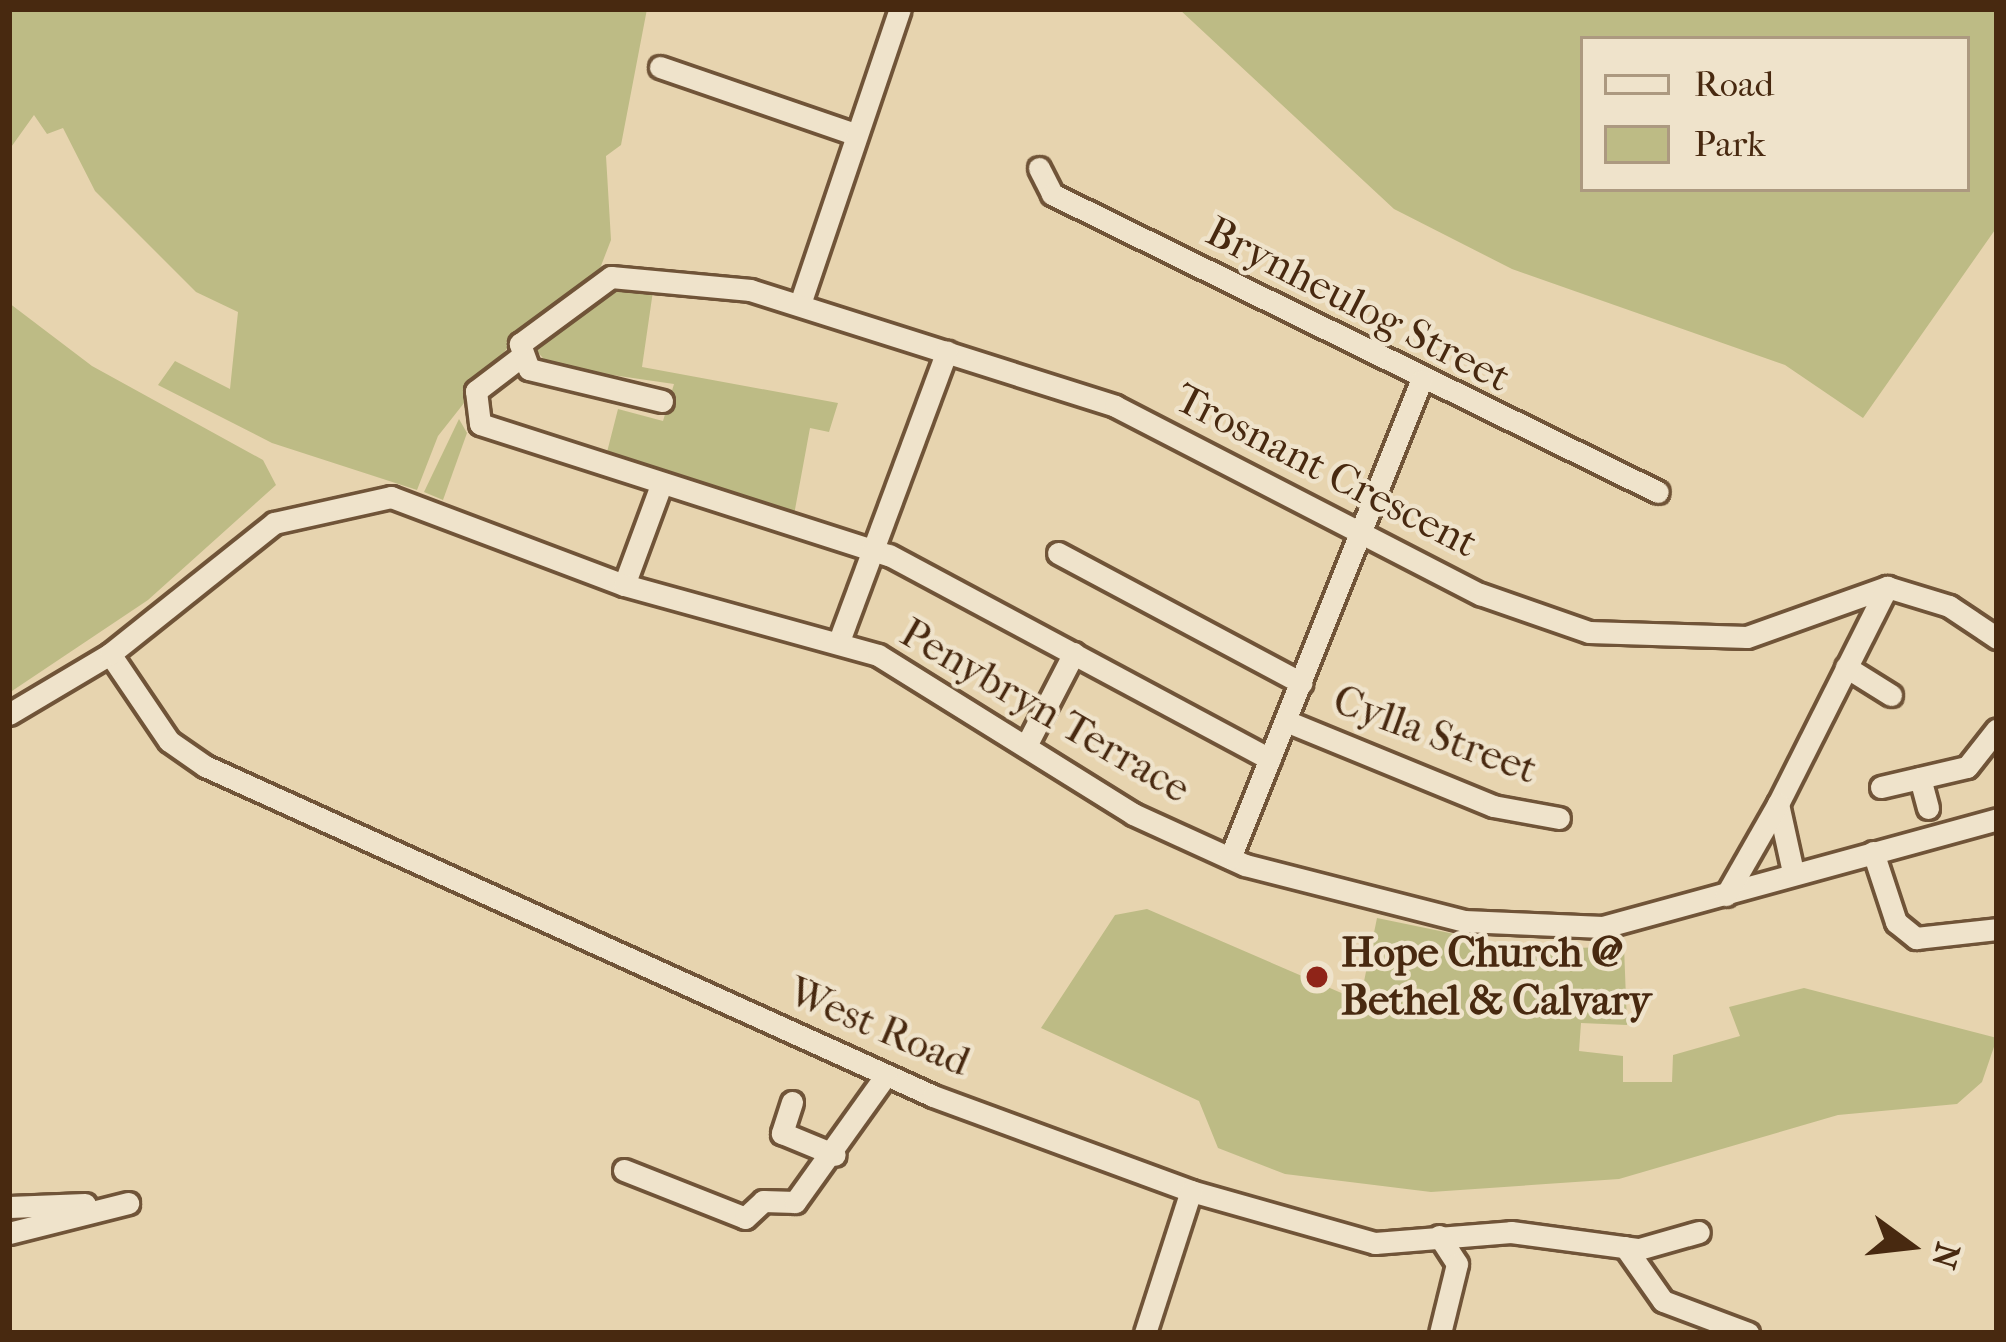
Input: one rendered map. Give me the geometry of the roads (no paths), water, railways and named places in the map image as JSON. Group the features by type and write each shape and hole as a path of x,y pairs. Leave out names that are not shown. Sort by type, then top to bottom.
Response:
{"street":[{"path":"800,304 900,9"},
{"path":"660,67 855,134"},
{"name":"Brynheulog Street","path":"1039,168 1052,194 1421,381 1658,492"},
{"name":"Trosnant Crescent","path":"518,359 530,333 611,277 800,304 1115,406 1480,594 1608,635 1747,637 1887,587"},
{"path":"839,641 868,548 947,350"},
{"path":"662,401 518,359 476,392 480,424 868,548 1270,758"},
{"path":"1230,858 1421,381"},
{"path":"624,585 661,485"},
{"name":"Penybryn Terrace","path":"9,714 110,654 274,523 333,502 391,497 624,585 839,641 1028,742 1133,814 1230,858 1520,927 1603,927 1997,820"},
{"name":"Cylla Street","path":"1058,553 1300,683"},
{"path":"1726,895 1778,804 1887,587 1948,606 1997,638"},
{"path":"1831,604 1863,634"},
{"path":"1028,742 1074,652"},
{"name":"West Road","path":"110,654 169,741 205,766 886,1075 1191,1190 1376,1243 1439,1236 1625,1246 1699,1232"},
{"path":"1846,667 1892,695"},
{"name":"Cylla Street","path":"1286,721 1493,806 1559,818"},
{"path":"1881,787 1967,767 1997,729"},
{"path":"1920,778 1928,808"},
{"path":"1778,804 1793,872"},
{"path":"1873,852 1896,922 1916,938 1997,929"},
{"path":"625,1170 745,1218 763,1201 795,1202 835,1155 886,1075"},
{"path":"792,1102 782,1133 835,1155"},
{"path":"1145,1333 1191,1190"},
{"path":"9,1234 128,1203"},
{"path":"9,1207 85,1204"},
{"path":"1439,1236 1457,1264 1440,1333"},
{"path":"1625,1246 1663,1301 1748,1333"}],"place":[{"name":"Hope Church @ Bethel & Calvary","path":"1317,977"}]}
